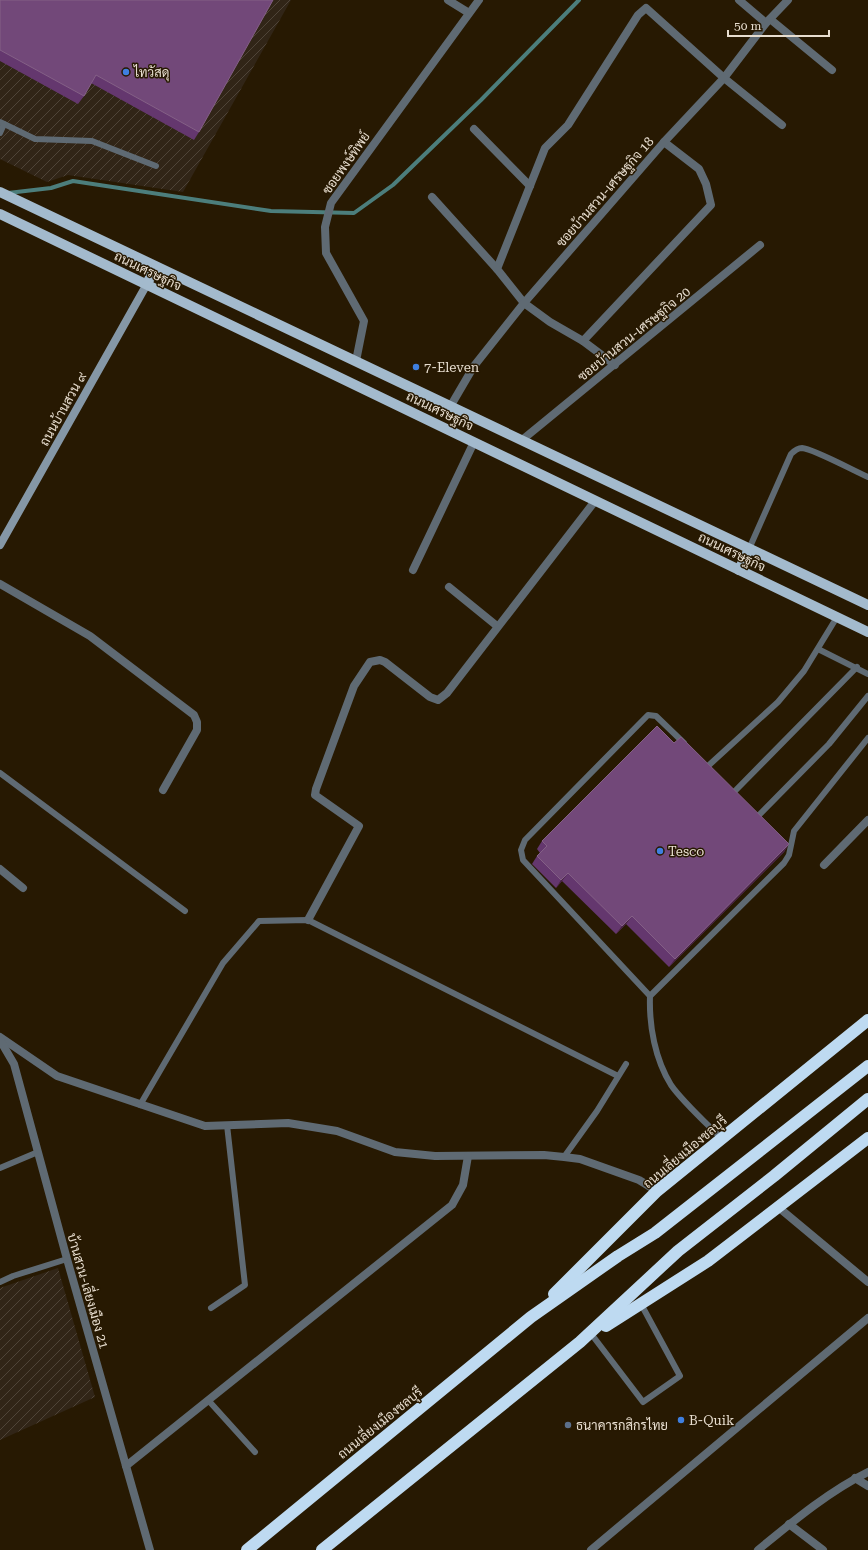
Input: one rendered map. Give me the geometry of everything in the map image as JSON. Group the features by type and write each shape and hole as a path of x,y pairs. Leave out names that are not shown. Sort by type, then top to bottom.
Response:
{"highway":[{"name":"ถนนเลี่ยงเมืองชลบุรี","path":"531,1317 657,1191 868,1020"},
{"name":"ถนนเลี่ยงเมืองชลบุรี","path":"246,1550 531,1317 618,1256 655,1233 759,1153 868,1066"},
{"path":"322,1550 580,1342 678,1251 774,1176 868,1099"},
{"path":"580,1342 708,1261 868,1138"}],"main road":[{"name":"ถนนเศรษฐกิจ","path":"0,192 868,605"},
{"name":"ถนนเศรษฐกิจ","path":"1,215 868,632"},
{"path":"147,284 155,267"},
{"path":"739,570 749,549"}],"street":[{"path":"448,0 469,13"},
{"name":"ซอยพงษ์ทิพย์","path":"356,361 364,321 326,254 326,226 331,203 479,0"},
{"path":"739,0 832,70"},
{"name":"ซอยบ้านสวน-เศรษฐกิจ 18","path":"450,407 474,366 524,303 664,142 724,78 768,21 788,0"},
{"path":"497,269 546,148 568,125 638,15 646,8 724,78 782,125"},
{"path":"474,128 530,186"},
{"path":"583,340 711,205 706,184 699,169 664,142"},
{"path":"432,197 497,269 524,303 550,322 583,340 615,365"},
{"name":"ซอยบ้านสวน-เศรษฐกิจ 20","path":"522,440 760,245"},
{"name":"ถนนบ้านสวน ๙","path":"0,545 147,284"},
{"path":"413,570 474,442"},
{"path":"308,920 359,826 315,795 354,686 370,662 380,660 385,662 430,697 438,700 447,693 497,626 595,501"},
{"path":"0,584 90,636 194,715 197,722 197,730 163,790"},
{"path":"449,587 497,626"},
{"path":"824,866 868,820"},
{"path":"0,869 23,888"},
{"path":"0,1036 57,1076 205,1126 288,1123 338,1131 395,1152 435,1156 544,1155 580,1159 639,1180 657,1191"},
{"name":"บ้านสวน-เลี่ยงเมือง 21","path":"0,1040 14,1064 67,1259 150,1550"},
{"path":"126,1466 452,1205 464,1185 468,1156"},
{"path":"778,1207 868,1282"},
{"path":"591,1550 868,1318"},
{"path":"758,1550 789,1524 855,1478 868,1472"},
{"path":"855,1478 868,1486"},
{"path":"789,1524 823,1550"}],"lane":[{"path":"0,133 2,123 35,139 92,141 156,166"},
{"path":"749,549 791,454 796,449 802,448 813,452 868,477"},
{"path":"708,766 778,702 804,671 838,617"},
{"path":"818,648 868,674"},
{"path":"729,787 737,794 857,667"},
{"path":"764,821 756,813 828,744 868,696"},
{"path":"650,996 523,860 521,850 525,840 648,715 656,716 687,746"},
{"path":"722,1139 672,1086 664,1072 655,1046 649,1013 650,996 784,864 789,855 794,831 868,738"},
{"path":"703,761 713,772"},
{"path":"0,773 185,911"},
{"path":"784,841 790,846"},
{"path":"140,1105 223,963 259,921 308,920 618,1076"},
{"path":"564,1157 597,1111 626,1064"},
{"path":"211,1308 245,1285 227,1125"},
{"path":"0,1168 38,1152"},
{"path":"0,1282 13,1276 67,1259"},
{"path":"592,1335 643,1402 680,1376 641,1304"},
{"path":"208,1400 255,1452"}],"shaded area":[{"path":"0,0 291,0 183,192 68,175 47,182 0,159"},
{"path":"58,1268 95,1397 0,1440 0,1288"}],"building":[{"name":"ไทวัสดุ","path":"0,0 273,0 199,132 96,75 84,96 0,50"},
{"name":"Tesco","path":"657,726 674,743 681,737 789,844 675,959 632,916 622,926 568,873 561,880 537,856 547,846 542,841"}],"waterway":[{"path":"8,193 51,188 73,181 271,211 354,213 393,185 481,100 579,0"}],"place":[{"name":"ไทวัสดุ","path":"126,72"},
{"name":"7-Eleven","path":"416,367"},
{"name":"Tesco","path":"660,851"},
{"name":"B-Quik","path":"681,1420"},
{"name":"ธนาคารกสิกรไทย","path":"568,1425"}]}
